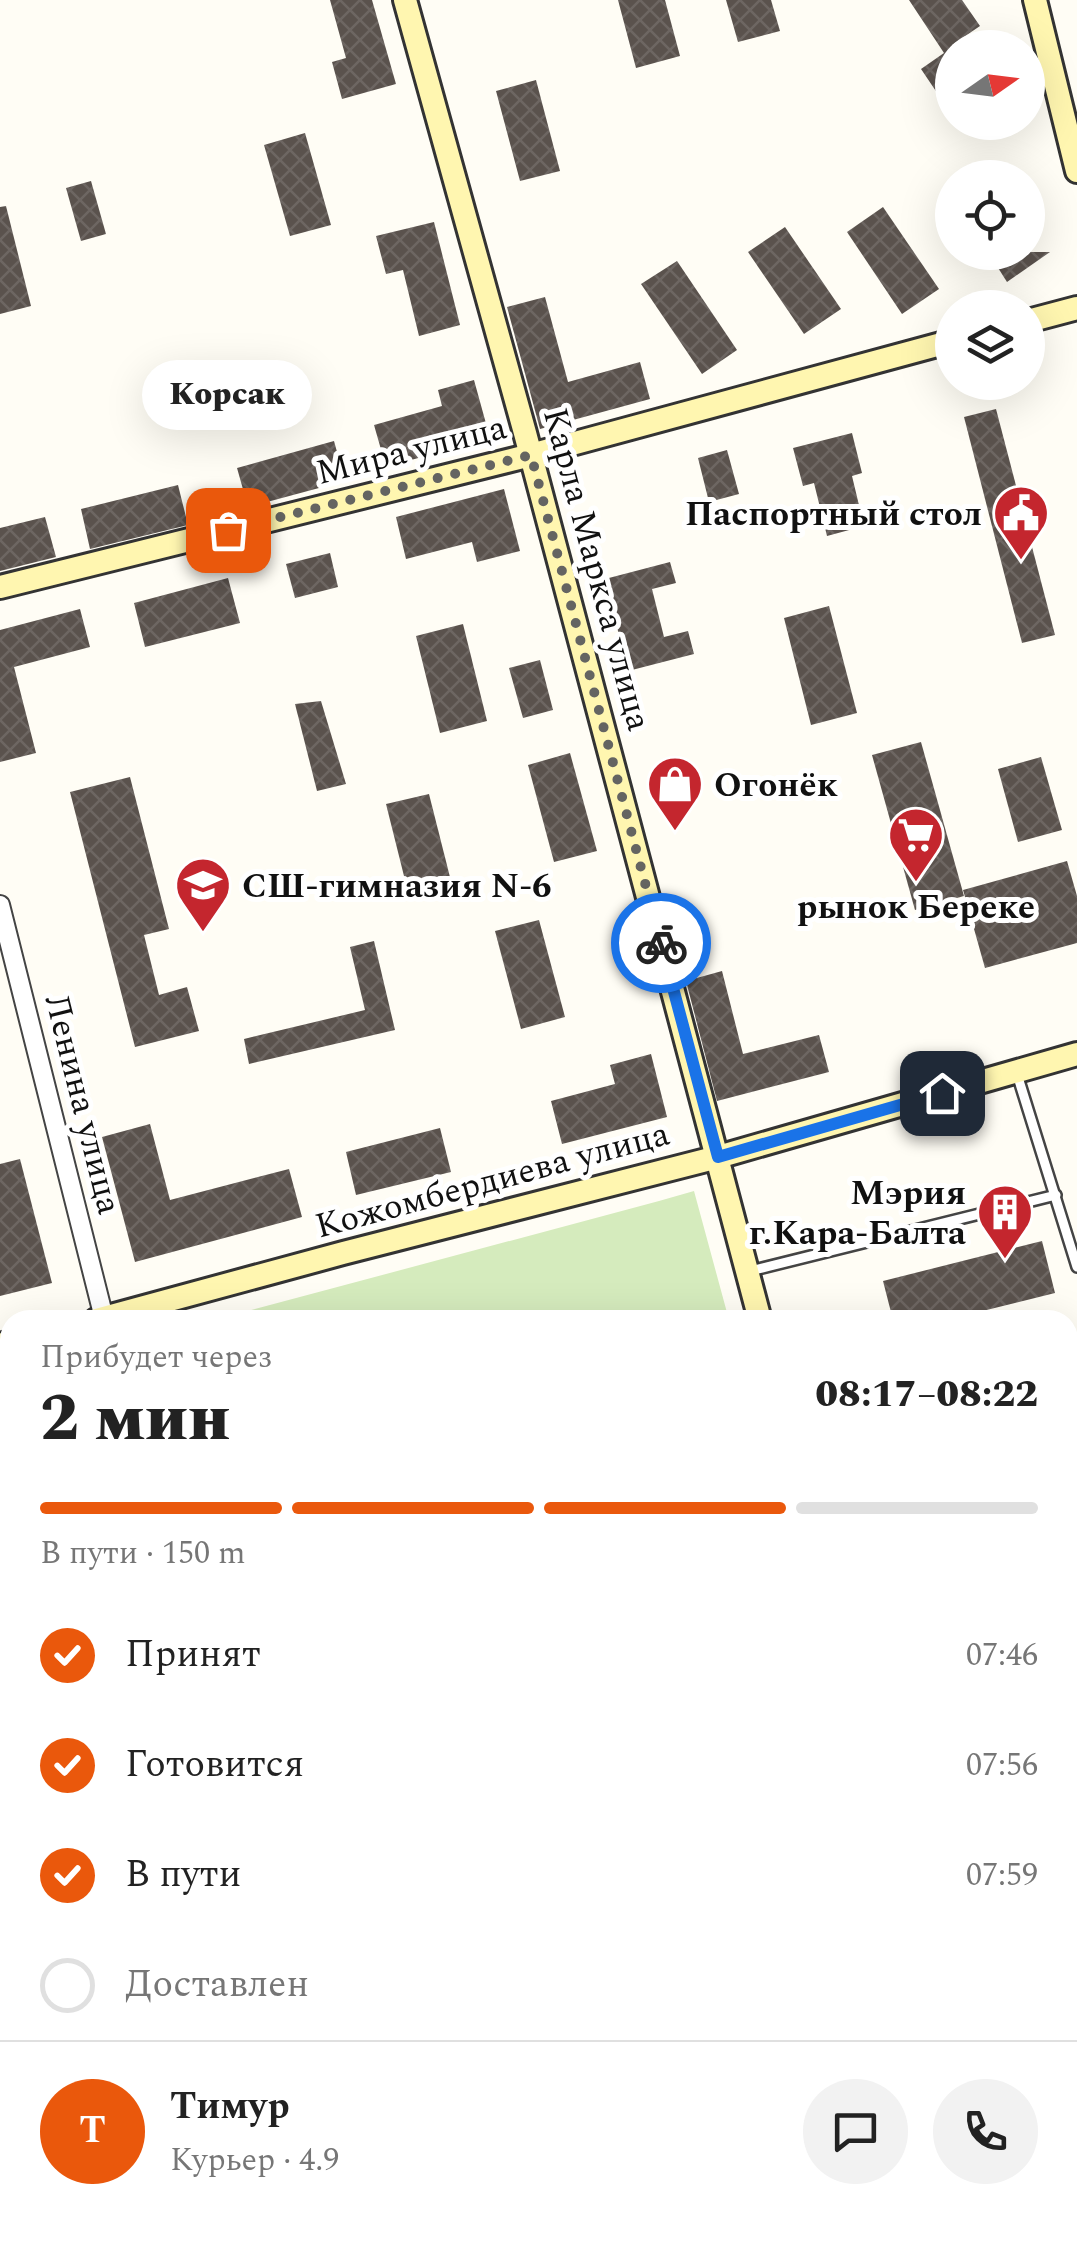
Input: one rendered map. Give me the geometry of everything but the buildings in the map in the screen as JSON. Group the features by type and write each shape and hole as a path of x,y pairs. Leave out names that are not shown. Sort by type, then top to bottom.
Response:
{"street":[{"name":"Карла Маркса улица","path":"405,0 531,455 757,1310"},
{"path":"1034,0 1075,158"},
{"path":"1045,316 1077,308"},
{"name":"Мира улица","path":"0,587 531,455 935,346"},
{"name":"Ленина улица","path":"0,906 98,1310"},
{"name":"Кожомбердиева улица","path":"162,1310 1077,1054"}],"lane":[{"path":"1016,1072 1077,1267"},
{"path":"747,1272 1056,1195"}],"green space":[{"path":"694,1191 726,1310 251,1310"}],"way so far":[{"path":"228,530 531,455 661,943"}],"place":[{"name":"Корсак","path":"228,530"},
{"name":"Паспортный стол","path":"1021,562"},
{"name":"Огонёк","path":"675,833"},
{"name":"рынок Береке","path":"916,884"},
{"name":"СШ-гимназия N-6","path":"203,934"},
{"name":"Мэрия г.Кара-Балта","path":"1005,1261"}],"route":[{"path":"661,943 718,1157 942,1093"}]}
